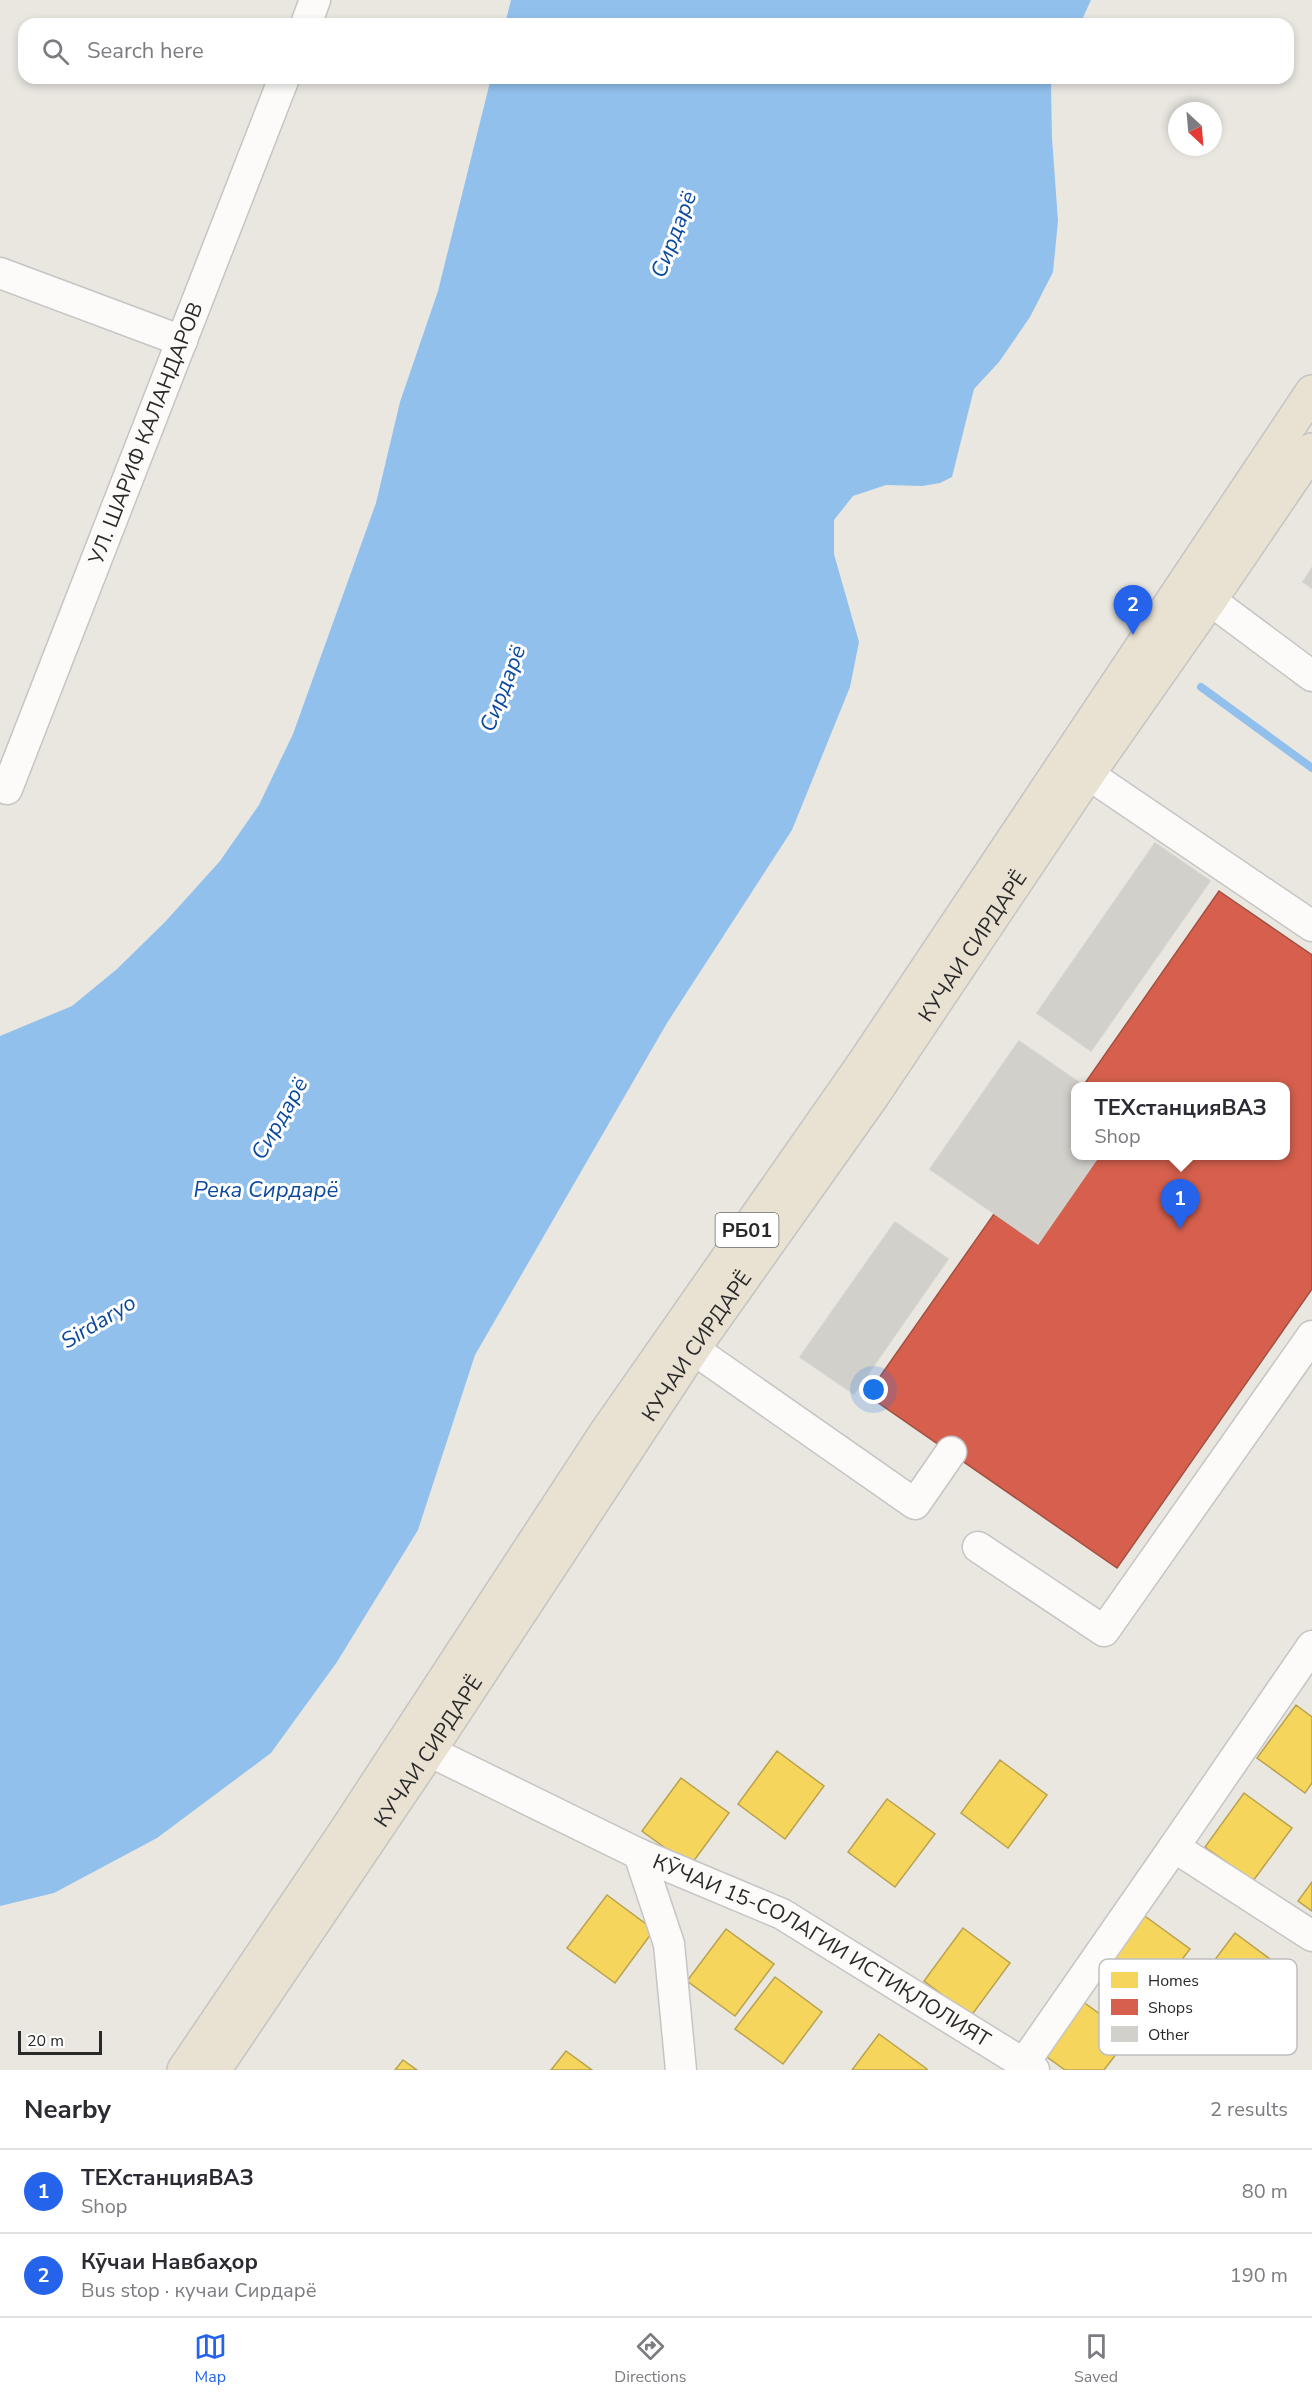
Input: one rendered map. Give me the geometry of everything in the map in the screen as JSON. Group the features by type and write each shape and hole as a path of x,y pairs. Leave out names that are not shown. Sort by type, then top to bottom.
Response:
{"highway":[{"name":"РБ01","path":"184,2070 347,1829 417,1744 605,1434 683,1342 864,1063 1312,392"},
{"name":"КУЧАИ СИРДАРЁ","path":"683,1342 880,1085 1088,774 1312,450"},
{"name":"КУЧАИ СИРДАРЁ","path":"214,2070 417,1744"}],"street":[{"path":"308,18 315,0"},
{"name":"УЛ. ШАРИФ КАЛАНДАРОВ","path":"4,787 282,84"},
{"path":"0,273 182,341"},
{"path":"1183,584 1210,600 1312,676"},
{"path":"1088,774 1312,926"},
{"path":"978,1547 1104,1631 1312,1336"},
{"path":"683,1342 915,1504 951,1452"},
{"path":"1100,1959 1312,1646"},
{"name":"КӮЧАИ 15-СОЛАГИИ ИСТИҚЛОЛИЯТ","path":"417,1744 639,1854 782,1914 1029,2067"},
{"path":"1174,1847 1312,1936"},
{"name":"КӮЧАИ 15-СОЛАГИИ ИСТИҚЛОЛИЯТ","path":"639,1854 669,1944 681,2070"},
{"path":"1029,2067 1099,1961"}],"water":[{"path":"511,0 1091,0 1083,18 506,18"},
{"name":"Река Сирдарё","path":"490,84 1052,84 1052,138 1058,221 1053,272 1030,317 999,362 974,389 952,477 940,483 922,486 886,485 853,496 834,520 834,554 859,642 850,687 792,830 667,1023 475,1355 418,1530 337,1662 271,1753 157,1838 54,1893 0,1906 0,1036 72,1006 117,969 165,922 220,861 259,805 293,734 376,503 400,402 438,291"}],"building: Homes":[{"path":"1296,1705 1312,1717 1312,1783 1305,1793 1257,1758"},
{"path":"777,1751 824,1786 785,1839 738,1804"},
{"path":"1000,1760 1047,1795 1008,1848 961,1813"},
{"path":"681,1778 729,1813 690,1866 642,1831"},
{"path":"1244,1793 1292,1828 1253,1881 1205,1847"},
{"path":"887,1799 935,1834 895,1887 848,1852"},
{"path":"1312,1882 1312,1911 1298,1901"},
{"path":"607,1895 654,1930 615,1983 567,1948"},
{"path":"1142,1914 1190,1949 1182,1959 1109,1959"},
{"path":"963,1928 1010,1963 971,2016 924,1981"},
{"path":"726,1929 774,1964 735,2016 687,1981"},
{"path":"1235,1933 1270,1959 1215,1959"},
{"path":"775,1977 822,2012 783,2064 735,2029"},
{"path":"1082,2001 1099,2013 1099,2055 1115,2055 1104,2070 1065,2070 1043,2054"},
{"path":"879,2034 927,2069 852,2070"},
{"path":"566,2051 592,2070 551,2070"},
{"path":"403,2060 417,2070 395,2070"}],"building: Shops":[{"path":"1219,891 1312,955 1312,1289 1117,1568 867,1395 994,1214 1038,1244 1096,1160 1290,1160 1290,1082 1086,1082"}],"building: Other":[{"path":"1312,568 1312,588 1303,582"},
{"path":"1155,843 1210,881 1091,1051 1037,1013"},
{"path":"1019,1041 1078,1082 1071,1082 1071,1160 1096,1160 1038,1244 930,1169"},
{"path":"895,1222 948,1259 854,1394 800,1357"}],"waterway":[{"path":"1201,687 1312,768"}],"place":[{"name":"Кӯчаи Навбаҳор","path":"1133,635"},
{"name":"ТЕХстанцияВАЗ","path":"1180,1229"}],"water label":[{"name":"Сирдарё","path":"673,234"},
{"name":"Сирдарё","path":"502,688"},
{"name":"Сирдарё","path":"279,1118"},
{"name":"Sirdaryo","path":"98,1321"}]}
